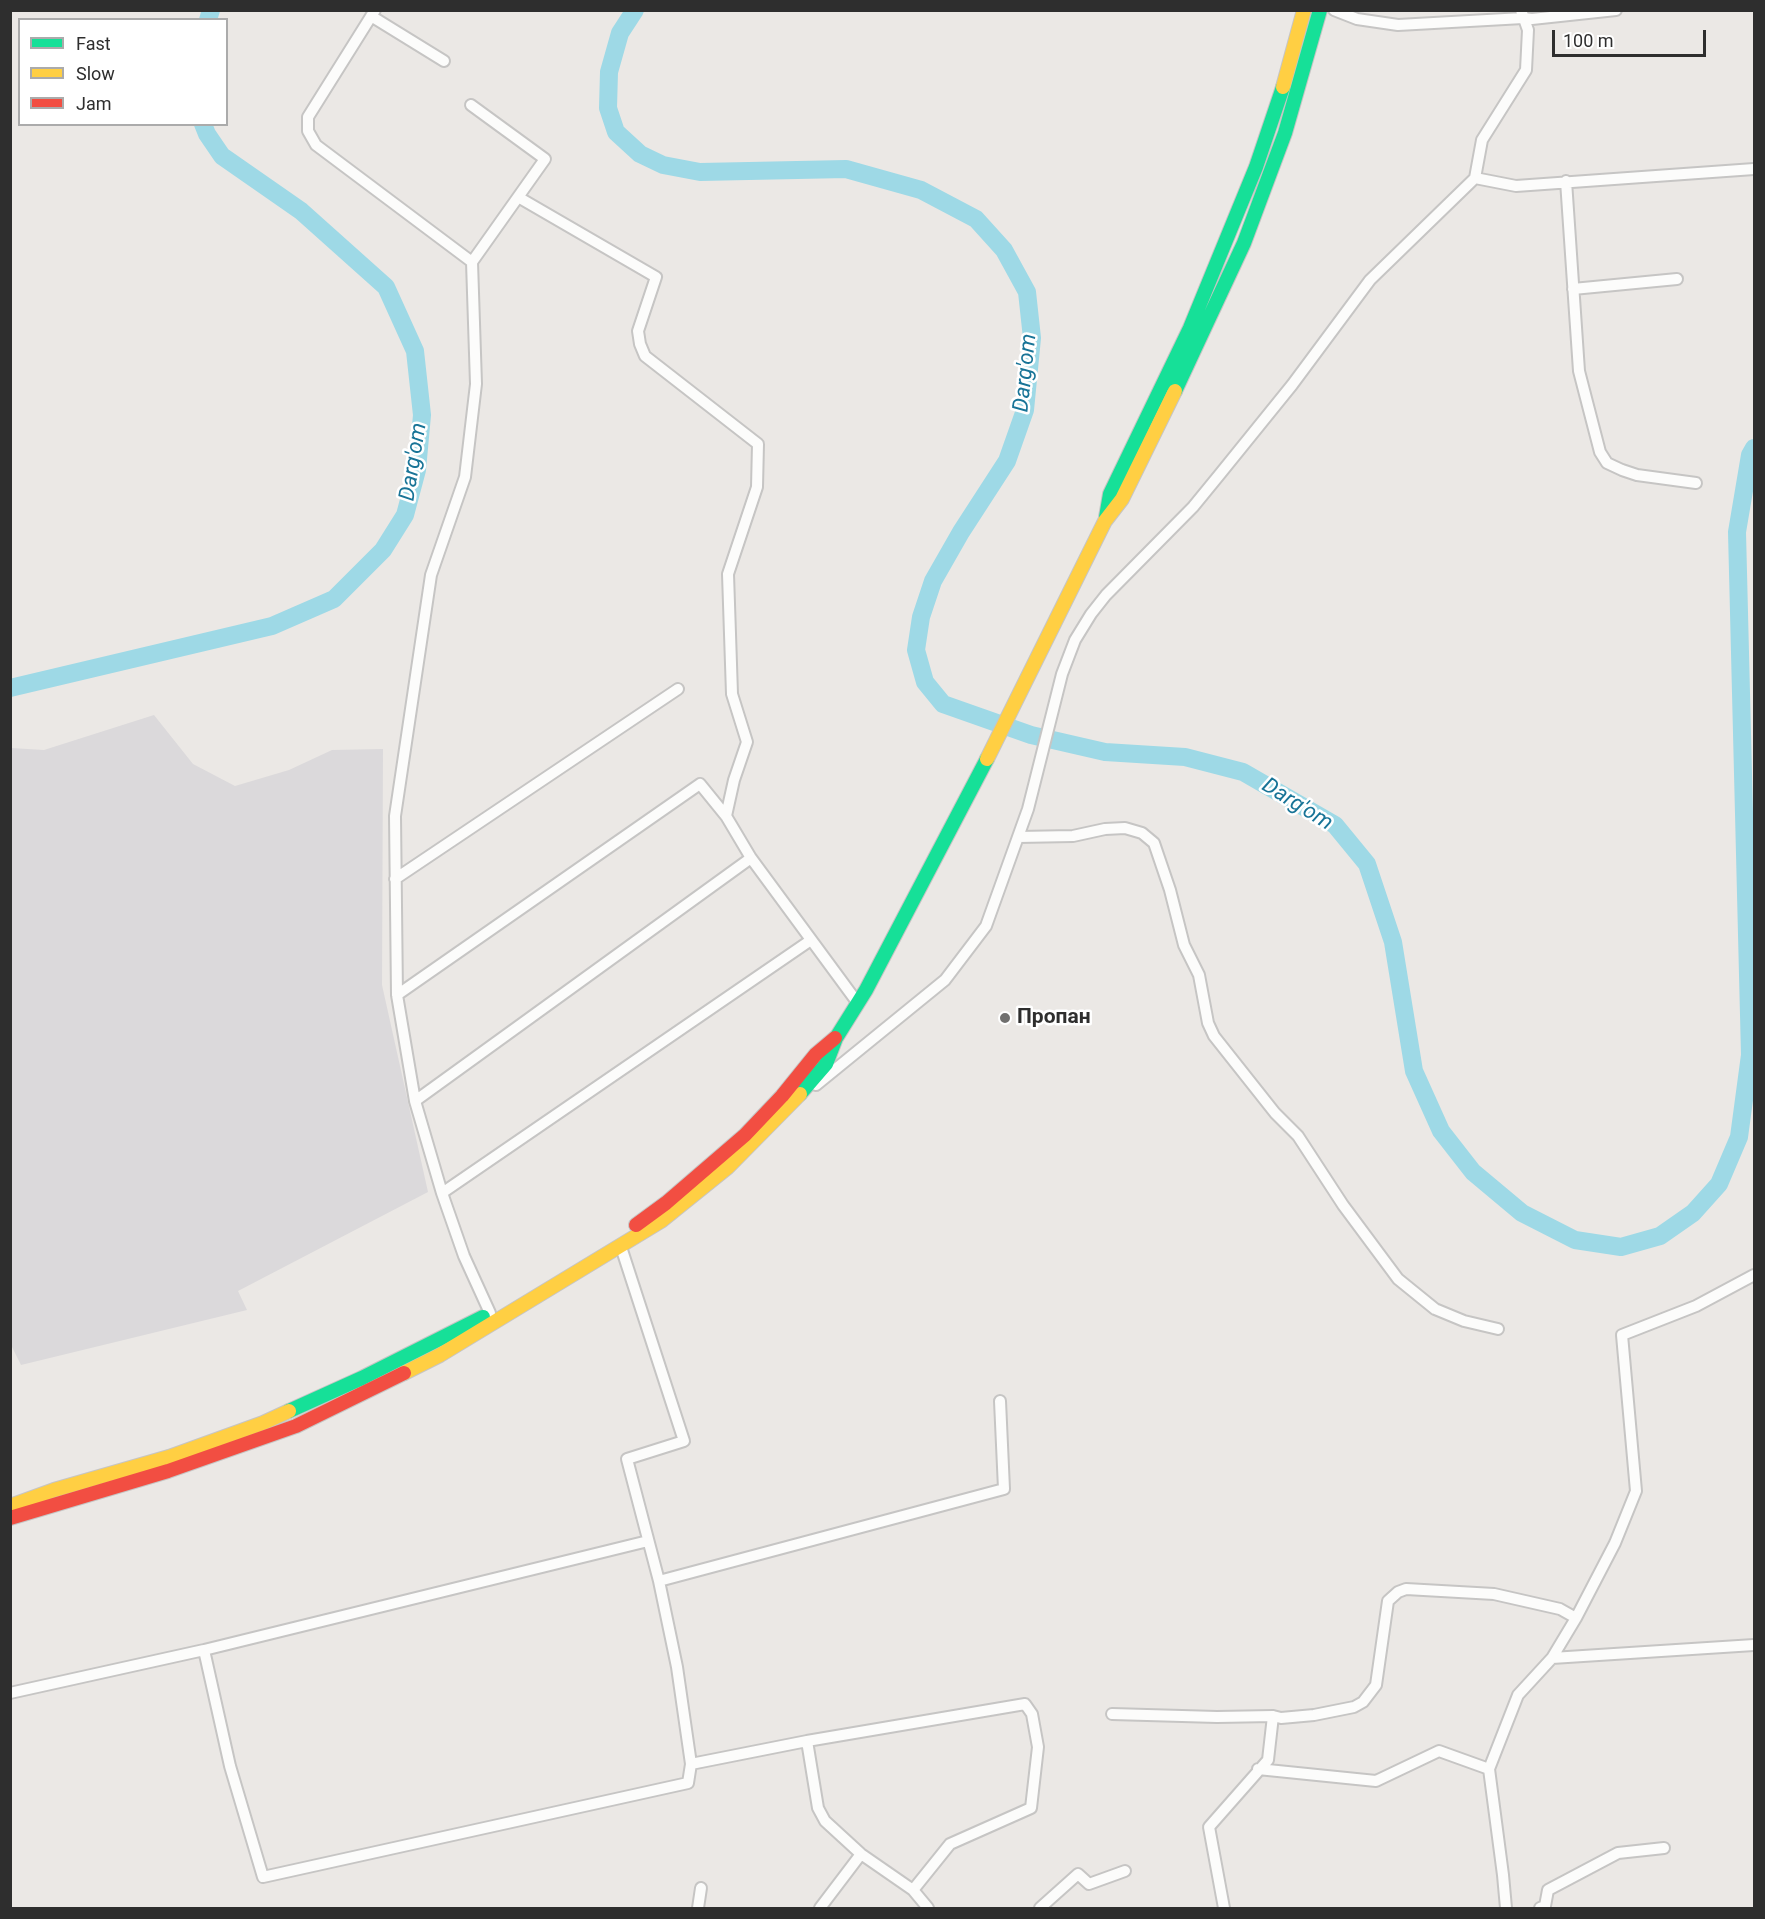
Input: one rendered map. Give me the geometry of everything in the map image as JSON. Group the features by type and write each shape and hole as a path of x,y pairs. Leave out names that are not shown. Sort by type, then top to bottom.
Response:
{"main road":[{"path":"1105,521 1110,494 1190,328 1252,177 1282,90 1304,10"},
{"path":"10,1506 54,1490 169,1456 265,1430 296,1426 440,1355 661,1221 728,1167 792,1104 826,1064 836,1038 856,1002 866,990 974,786 1105,521 1122,499 1244,243 1285,133 1320,10"},
{"path":"10,1518 168,1471 265,1430 490,1313 613,1243 666,1203 745,1135 782,1096 816,1054 836,1038"}],"street":[{"path":"1334,10 1358,19 1398,24 1522,14 1532,19 1616,10"},
{"path":"444,61 373,13 308,117 308,131 316,145 472,262"},
{"path":"792,1104 945,980 986,927 1028,808 1062,674 1075,640 1106,595 1193,507 1292,385 1370,280 1475,178 1482,140 1526,70 1528,30 1522,14"},
{"path":"471,105 545,159 472,262 476,384 465,477 431,575 395,816 397,995 415,1101 442,1193 464,1256 490,1313"},
{"path":"1475,178 1516,186 1755,169"},
{"path":"1566,181 1579,371 1600,452 1607,463 1637,475 1696,483"},
{"path":"519,197 656,277 638,331 645,356 759,444 757,487 728,574 732,694 747,742 734,780 726,816"},
{"path":"1573,289 1677,279"},
{"path":"396,879 678,688"},
{"path":"397,995 700,784 726,816 752,858 856,1002"},
{"path":"1018,837 1073,836 1105,829 1125,828 1142,833 1154,843 1170,890 1184,945 1199,975 1208,1023 1214,1036 1275,1113 1298,1136 1343,1205 1398,1279 1435,1309 1464,1321 1498,1329"},
{"path":"415,1101 752,858"},
{"path":"442,1193 811,940"},
{"path":"204,1650 230,1766 263,1877 688,1783 691,1764 677,1667 659,1581 627,1459 684,1441 621,1247"},
{"path":"1506,1908 1489,1769 1518,1695 1552,1658 1576,1618 1615,1543 1636,1491 1622,1335 1696,1306 1755,1275"},
{"path":"659,1581 1004,1489 1000,1401"},
{"path":"10,1693 204,1650 648,1540"},
{"path":"1112,1714 1273,1716 1281,1718 1314,1715 1354,1707 1363,1702 1376,1685 1388,1601 1406,1588 1494,1594 1560,1609 1576,1618"},
{"path":"1552,1658 1755,1645"},
{"path":"691,1764 807,1741 1025,1704 1032,1714 1038,1747 1031,1808 950,1844 913,1890"},
{"path":"1224,1908 1209,1827 1268,1760 1273,1716"},
{"path":"807,1741 818,1808 825,1821 861,1854 913,1890 928,1908"},
{"path":"1258,1769 1376,1781 1439,1751 1489,1769"},
{"path":"1540,1908 1545,1906 1548,1890 1618,1853 1664,1848"},
{"path":"820,1908 861,1854"},
{"path":"1040,1908 1078,1874 1089,1884 1125,1871"},
{"path":"698,1908 701,1888"}],"shaded area":[{"path":"154,715 193,764 235,786 289,770 332,750 383,749 382,985 428,1192 238,1291 247,1310 21,1365 10,1343 11,748 44,750"}],"waterway":[{"name":"Darg'om","path":"209,18 211,10"},
{"name":"Darg'om","path":"635,10 620,33 609,72 608,108 616,132 640,154 663,165 700,172 846,169 921,190 976,219 1004,250 1027,292 1032,338 1025,410 1007,461 961,532 933,581 921,617 916,650 925,682 943,704 1031,735 1105,752 1185,757 1243,772 1335,825 1367,864 1393,942 1414,1071 1441,1131 1473,1172 1522,1213 1575,1240 1621,1247 1660,1236 1693,1213 1719,1184 1739,1137 1750,1055 1737,532 1750,455 1754,448"},
{"name":"Darg'om","path":"10,688 272,626 334,599 383,550 405,515 417,470 422,415 415,351 386,287 301,211 222,156 204,126"}],"traffic: fast":[{"path":"1175,391 1244,243 1285,133 1320,10"},
{"path":"1106,517 1110,494 1190,328 1256,167 1283,87"},
{"path":"800,1094 826,1064 836,1038 866,990 987,759"},
{"path":"289,1411 362,1378 483,1317"}],"traffic: slow":[{"path":"1283,87 1304,10"},
{"path":"987,759 1105,521 1122,499 1175,391"},
{"path":"404,1373 440,1355 661,1221 728,1167 800,1094"},
{"path":"10,1506 54,1490 169,1457 263,1423 289,1411"}],"traffic: jam":[{"path":"636,1225 666,1203 745,1135 782,1096 816,1054 835,1038"},
{"path":"10,1518 168,1471 296,1426 404,1373"}],"place":[{"name":"Пропан","path":"1005,1018"}]}
